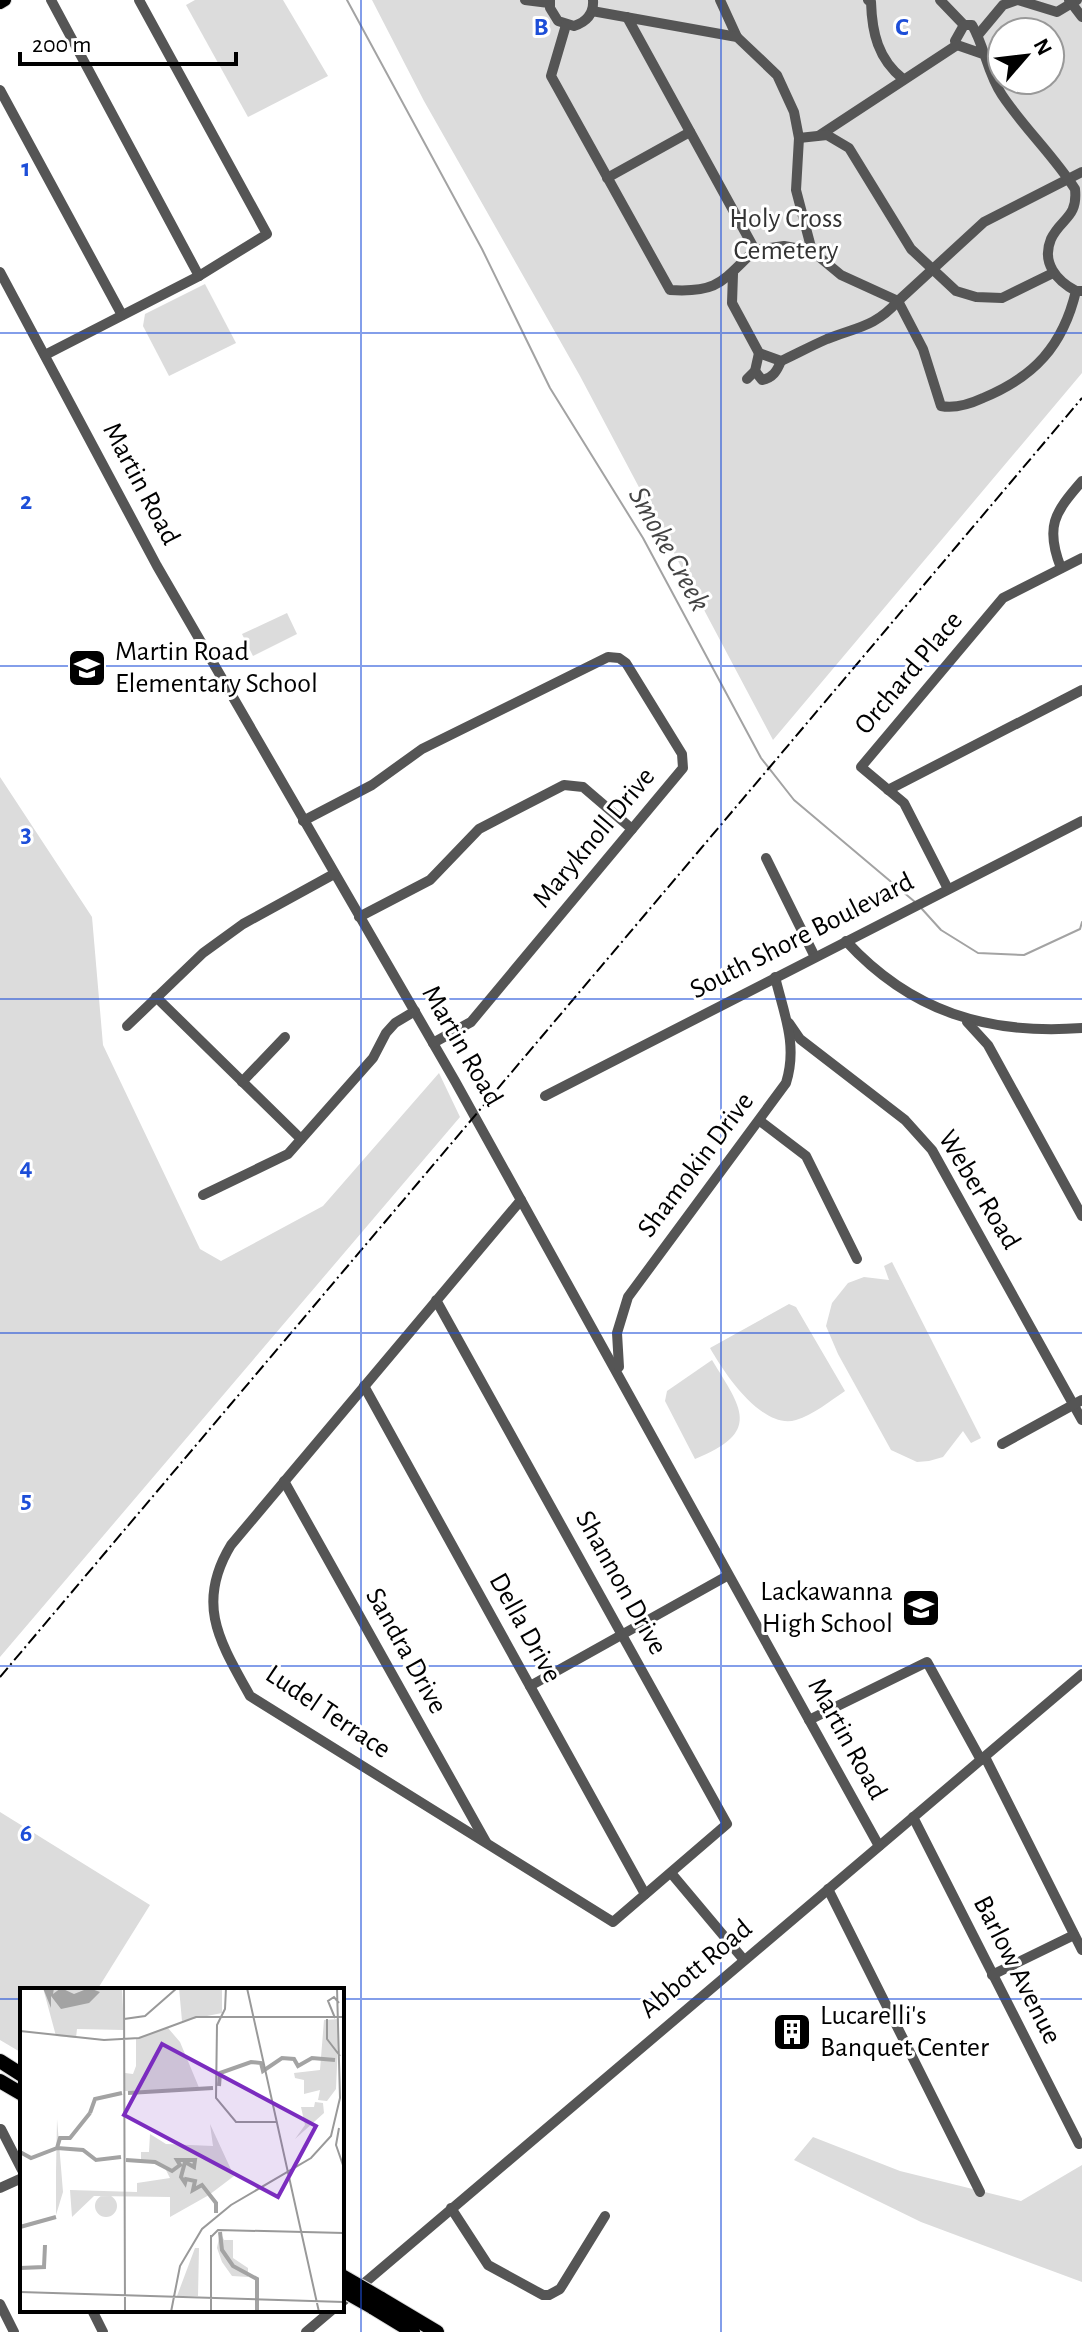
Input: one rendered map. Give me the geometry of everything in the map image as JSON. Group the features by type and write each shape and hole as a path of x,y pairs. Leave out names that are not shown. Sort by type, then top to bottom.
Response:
{"highway":[{"path":"0,2061 20,2074"},
{"path":"0,2081 20,2093"},
{"path":"344,2278 413,2332"},
{"path":"344,2291 437,2332"}],"street":[{"path":"51,0 199,276"},
{"path":"45,355 199,276 267,234 139,0"},
{"path":"525,0 550,1 553,15 566,25 583,23 593,6 627,17 737,37"},
{"path":"720,0 737,37 777,75 794,112 799,138 796,190 812,251"},
{"path":"868,0 871,2 876,43 885,62 903,79"},
{"path":"566,25 551,76 670,290 711,289 733,274 755,250 784,246 812,251 841,275 898,301 923,349 941,406 950,408 1010,387 1031,372 1049,352 1066,325 1079,291 1053,273 1049,253 1052,239 1073,213 1075,189 1002,95 971,28 940,0"},
{"path":"957,45 955,41 971,28 986,23 1003,5 1018,0 1057,12 1073,1 1082,17"},
{"path":"627,17 755,250"},
{"path":"818,136 957,45"},
{"path":"957,45 983,54"},
{"path":"0,90 122,315"},
{"path":"607,178 690,132"},
{"path":"799,138 827,135 849,148 911,249 931,271 956,291 976,297 1002,298 1053,273"},
{"path":"759,353 751,375 768,379 777,371 781,361 829,338 861,330 885,316 984,222 1082,172"},
{"name":"Martin Road","path":"0,272 157,566 415,1011 879,1846"},
{"path":"732,303 733,274"},
{"path":"711,289 732,303 759,353 781,361"},
{"path":"1061,568 1053,543 1054,522 1062,504 1082,481"},
{"name":"Orchard Place","path":"948,889 904,803 861,767 1003,598 1082,558"},
{"name":"Maryknoll Drive","path":"303,821 372,785 422,749 614,657 626,663 684,760 683,768 471,1022 433,1043"},
{"path":"888,790 1082,690"},
{"path":"359,917 430,880 479,829 564,785 583,787 632,829"},
{"name":"South Shore Boulevard","path":"545,1096 1082,821"},
{"path":"766,858 815,957"},
{"path":"127,1026 203,953 233,931 334,874"},
{"path":"846,941 891,983 959,1017 1016,1028 1082,1028"},
{"name":"Shamokin Drive","path":"620,1377 617,1333 628,1297 780,1094 789,1071 789,1023 775,977"},
{"path":"156,997 301,1139"},
{"path":"203,1195 288,1154 373,1058 386,1033 395,1023 415,1011"},
{"path":"959,1017 977,1031 988,1045 1082,1216"},
{"name":"Weber Road","path":"789,1023 800,1039 905,1120 932,1150 1078,1402 1082,1420"},
{"path":"242,1082 285,1037"},
{"path":"760,1121 806,1156 857,1259"},
{"name":"Ludel Terrace","path":"521,1200 231,1545 218,1570 213,1605 222,1646 250,1696 613,1922 671,1873"},
{"name":"Shannon Drive","path":"436,1300 727,1824 671,1873"},
{"name":"Della Drive","path":"364,1386 645,1894"},
{"path":"1002,1444 1078,1402"},
{"name":"Sandra Drive","path":"284,1481 487,1844"},
{"path":"530,1686 727,1576"},
{"path":"809,1720 927,1662 983,1758 1082,1950"},
{"name":"Abbott Road","path":"344,2300 1082,1674"},
{"name":"Barlow Avenue","path":"913,1817 1079,2144"},
{"path":"671,1873 744,1960"},
{"path":"828,1889 980,2192"},
{"path":"992,1975 1074,1935"},
{"path":"1,2129 20,2166"},
{"path":"0,2188 20,2179"},
{"path":"451,2208 488,2265 543,2295 560,2289 605,2216"},
{"path":"0,2304 14,2332"},
{"path":"93,2312 103,2332"},
{"path":"313,2330 330,2312"}],"green space":[{"path":"195,0 283,0 328,76 248,117 186,5"},
{"name":"Holy Cross Cemetery","path":"372,0 1082,0 1082,373 773,740 580,376 424,101"},
{"path":"205,284 236,343 169,376 143,326 145,314"},
{"path":"287,613 297,634 253,656 242,634"},
{"path":"0,777 92,917 103,1045 200,1249 221,1261 323,1206 439,1073 460,1117 0,1657"},
{"path":"892,1262 981,1438 971,1443 963,1431 943,1457 929,1461 917,1462 891,1450 826,1326 832,1303 848,1283 864,1277 889,1280 884,1266"},
{"path":"789,1304 796,1307 845,1391 809,1415 783,1421 770,1416 746,1397 710,1348"},
{"path":"712,1360 731,1392 740,1418 738,1429 730,1439 695,1459 665,1401 667,1391"},
{"path":"0,1812 150,1905 98,1988 20,1988 20,2052 0,2040"},
{"path":"813,2137 900,2171 1021,2201 1082,2165 1082,2282 921,2222 794,2160"}],"waterway":[{"name":"Smoke Creek","path":"347,0 482,249 550,388 643,538 761,758 794,800 915,902"},
{"name":"Smoke Creek","path":"922,909 941,930 978,953 1024,955 1080,929 1082,922"}],"railway":[{"path":"0,1677 1082,398"}],"place":[{"name":"Martin Road Elementary School","path":"87,668"},
{"name":"Lackawanna High School","path":"921,1608"},
{"name":"Lucarelli's Banquet Center","path":"792,2032"}]}
